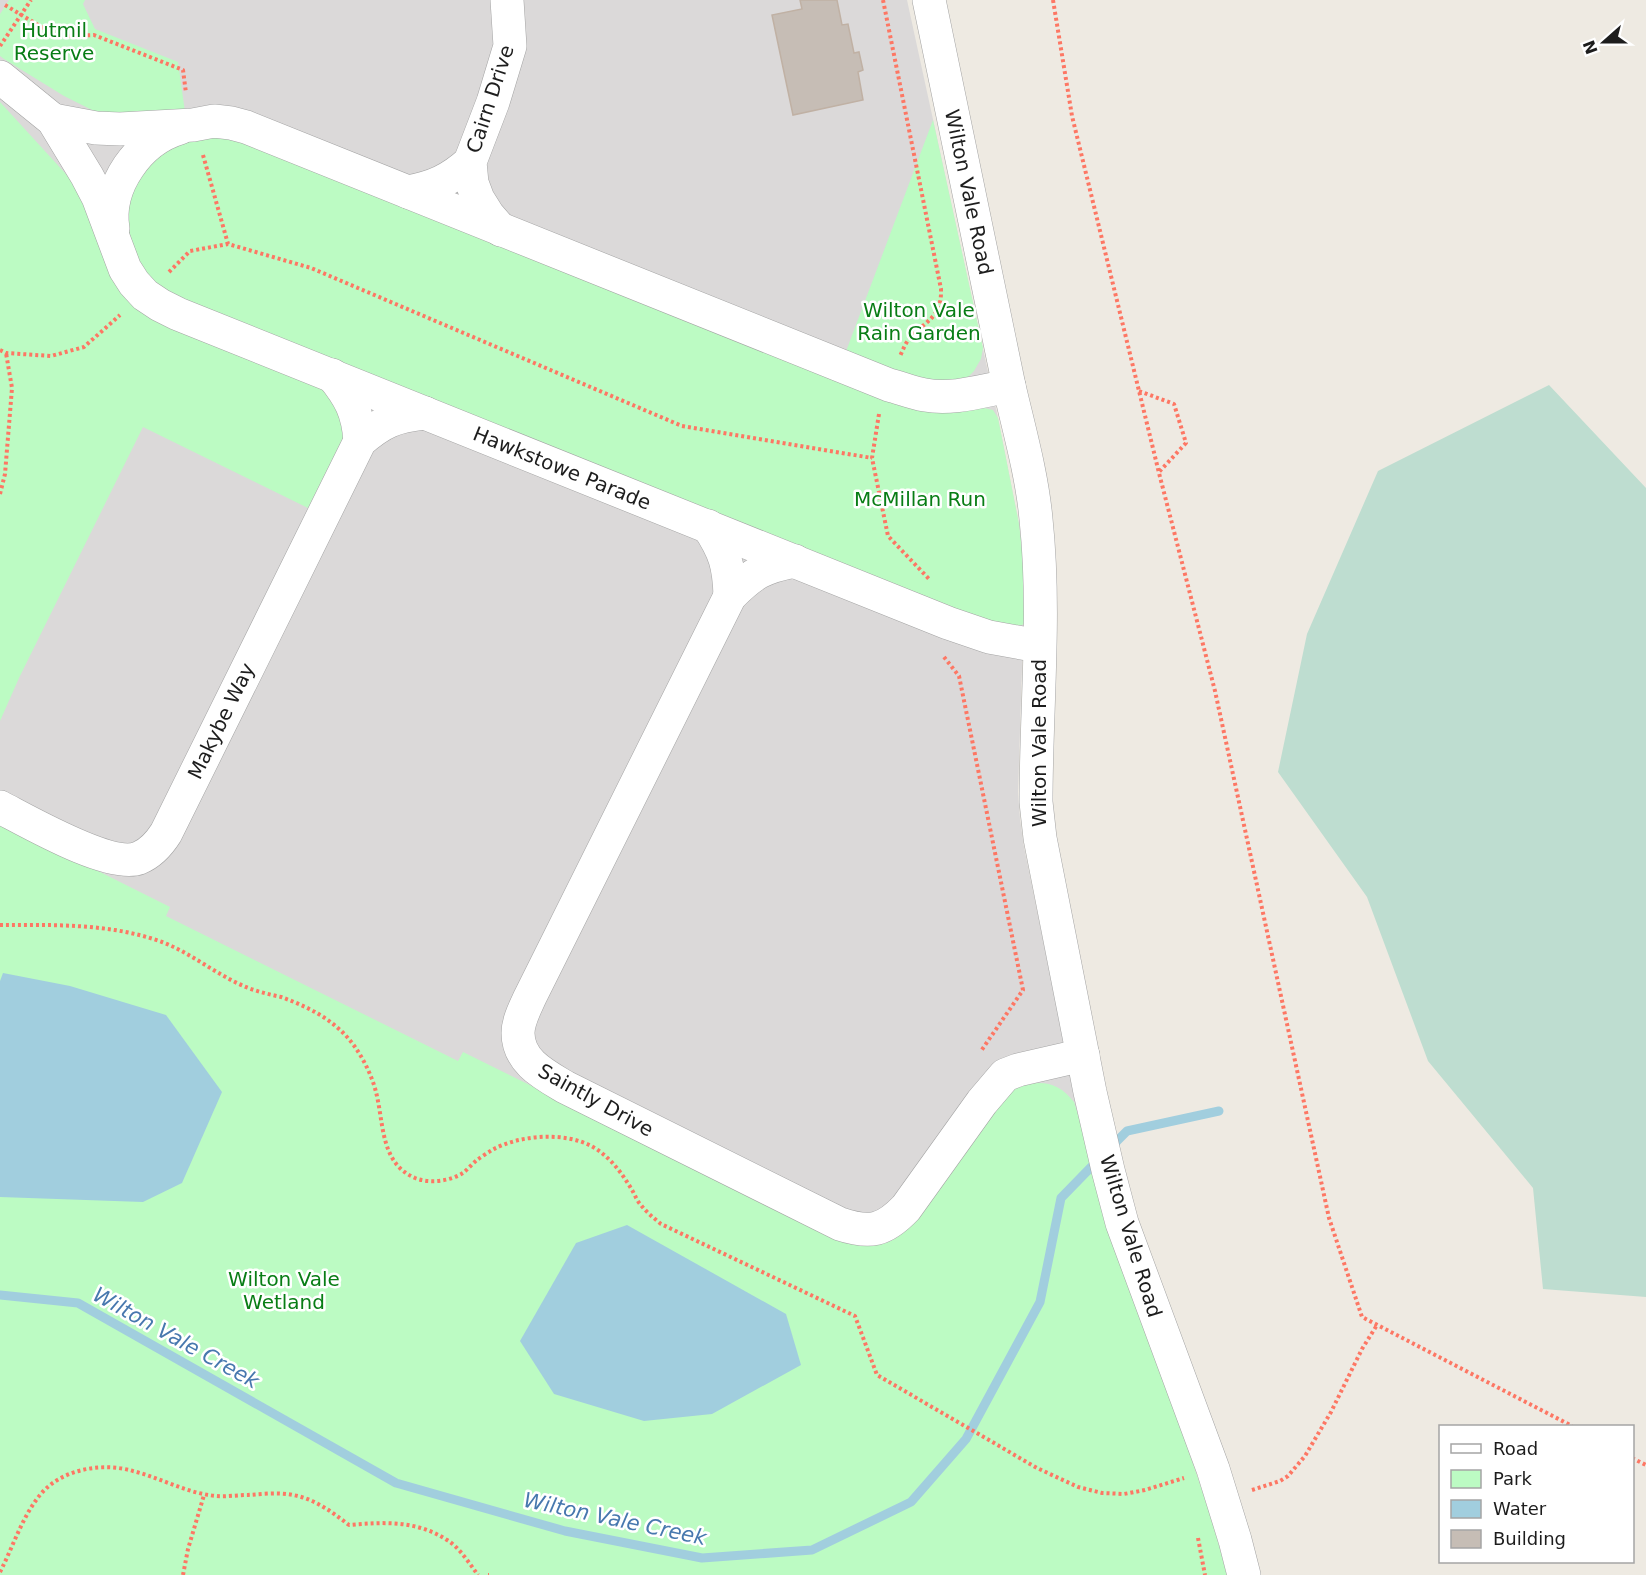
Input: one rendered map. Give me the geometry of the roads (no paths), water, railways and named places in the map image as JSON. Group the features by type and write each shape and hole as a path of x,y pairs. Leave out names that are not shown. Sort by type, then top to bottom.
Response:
{"street":[{"name":"Cairn Drive","path":"501,230 478,199 472,183 470,162 493,102 510,46 507,0"},
{"name":"Wilton Vale Road","path":"929,0 1024,451 1036,518 1040,577 1037,820 1090,1092 1122,1223 1203,1439 1223,1499 1244,1575"},
{"name":"Hawkstowe Parade","path":"0,77 53,120 98,197 125,268 145,295 160,305 948,623 989,637 1039,646"},
{"name":"Hawkstowe Parade","path":"53,120 96,128 120,129 193,125"},
{"name":"Hawkstowe Parade","path":"116,246 112,221 114,200 129,165 143,149 174,130 214,121 231,123 246,127 889,385 927,395 943,396 1009,386"},
{"name":"Cairn Drive","path":"408,192 426,189 441,183 470,162"},
{"path":"332,375 353,405 360,441"},
{"name":"Makybe Way","path":"0,807 76,845 112,859 138,859 159,845 360,441 389,420 425,413"},
{"path":"708,526 726,558 730,596"},
{"name":"Saintly Drive","path":"795,561 759,571 745,580 730,596 530,997 518,1032 520,1047 527,1060 539,1072 564,1087 829,1219 856,1229 868,1229 894,1221 906,1208 982,1101 1005,1075 1083,1055"}],"water":[{"path":"3,973 70,986 166,1015 222,1092 182,1183 143,1202 0,1197 0,981"},
{"path":"627,1225 786,1314 801,1365 712,1414 644,1421 554,1394 520,1341 576,1243"}],"waterway":[{"name":"Wilton Vale Creek","path":"1110,1148 1127,1131 1219,1111"},
{"name":"Wilton Vale Creek","path":"0,1295 78,1303 396,1483 565,1531 702,1558 812,1550 911,1502 966,1439 1040,1302 1061,1198 1098,1160"}],"park label":[{"name":"Hutmil Reserve","path":"54,42"},
{"name":"Wilton Vale Rain Garden","path":"919,322"},
{"name":"McMillan Run","path":"920,499"},
{"name":"Wilton Vale Wetland","path":"284,1290"}]}
